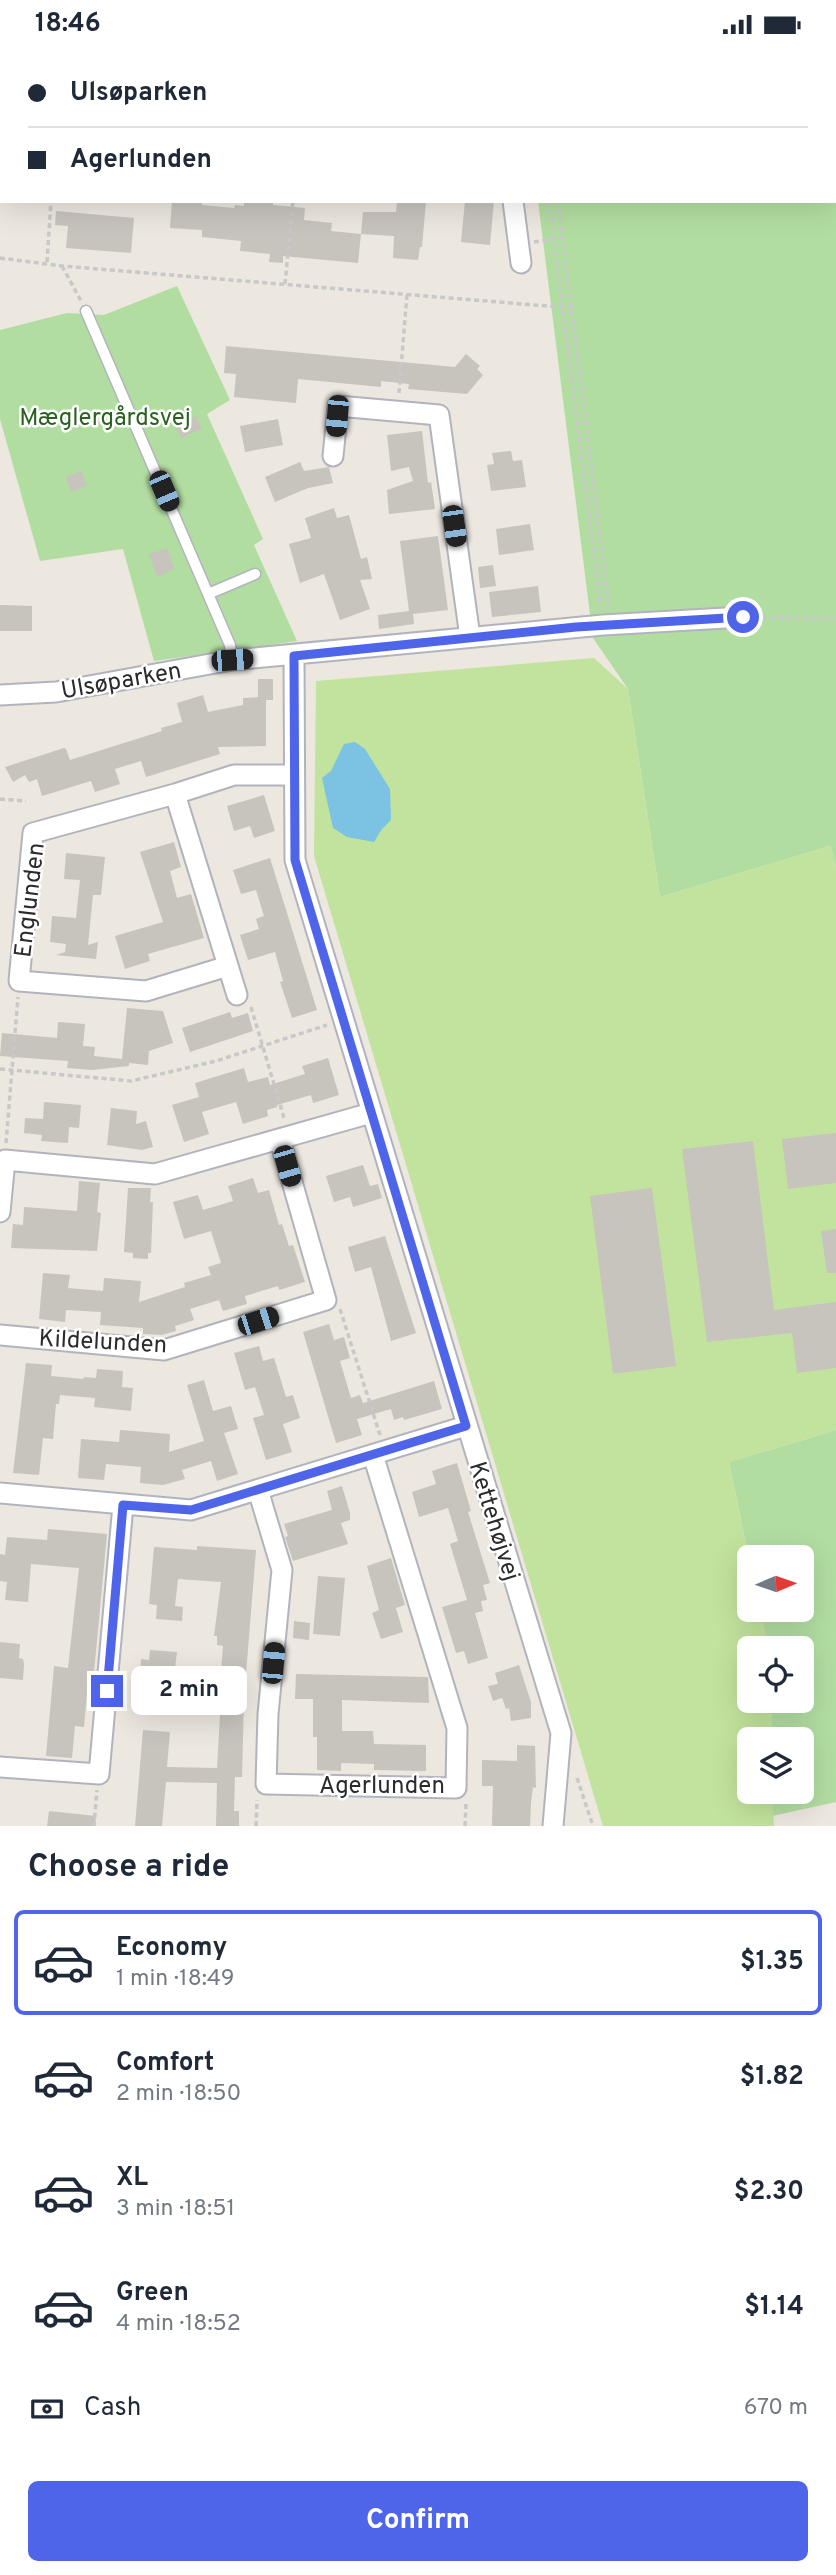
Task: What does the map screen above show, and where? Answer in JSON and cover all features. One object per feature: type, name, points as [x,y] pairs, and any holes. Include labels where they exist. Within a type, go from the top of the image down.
[{"type":"street","points":[[513,203],[520,253]]},
{"type":"street","points":[[333,456],[338,407],[439,415],[470,637]]},
{"type":"street","name":"Ulsøparken","points":[[0,695],[56,692],[232,660],[607,625],[743,617]]},
{"type":"street","name":"Kettehøjvej","points":[[294,656],[295,860],[561,1733],[553,1826]]},
{"type":"street","name":"Englunden","points":[[228,966],[146,991],[19,981],[33,833],[234,775],[295,775]]},
{"type":"street","points":[[175,794],[237,995]]},
{"type":"street","points":[[0,1212],[5,1160],[155,1174],[371,1113]]},
{"type":"street","points":[[285,1138],[326,1300]]},
{"type":"street","name":"Kildelunden","points":[[0,1335],[164,1350],[326,1300]]},
{"type":"street","points":[[0,1493],[191,1510],[466,1426]]},
{"type":"street","name":"Agerlunden","points":[[266,1784],[456,1788],[457,1728],[379,1453]]},
{"type":"street","points":[[258,1490],[282,1570],[268,1714],[266,1784]]},
{"type":"street","points":[[0,1767],[99,1774],[123,1505]]},
{"type":"lane","points":[[86,311],[230,645],[232,660]]},
{"type":"lane","points":[[208,594],[255,573]]},
{"type":"path","points":[[47,263],[51,203]]},
{"type":"path","points":[[285,284],[293,203]]},
{"type":"path","points":[[549,203],[607,625]]},
{"type":"path","points":[[558,203],[607,625]]},
{"type":"path","points":[[520,253],[562,238]]},
{"type":"path","points":[[0,258],[62,266],[571,308]]},
{"type":"path","points":[[62,266],[86,311]]},
{"type":"path","points":[[398,412],[407,294]]},
{"type":"path","points":[[743,617],[836,619]]},
{"type":"path","points":[[0,799],[26,801]]},
{"type":"path","points":[[5,1160],[19,981]]},
{"type":"path","points":[[237,995],[246,991],[263,1046],[285,1138]]},
{"type":"path","points":[[0,1069],[131,1081],[216,1061],[343,1020]]},
{"type":"path","points":[[326,1300],[338,1301],[379,1453]]},
{"type":"path","points":[[94,1826],[99,1774]]},
{"type":"path","points":[[257,1826],[257,1797],[266,1784]]},
{"type":"green space","points":[[538,203],[836,203],[836,867],[830,846],[660,897],[628,689],[593,638]]},
{"type":"green space","name":"Mæglergårdsvej","points":[[177,286],[230,400],[207,414],[263,539],[254,545],[297,641],[154,661],[123,549],[40,561],[0,419],[0,330],[67,313],[104,315]]},
{"type":"green space","points":[[594,658],[628,689],[660,897],[830,846],[836,867],[836,1430],[729,1462],[746,1545],[737,1545],[737,1622],[763,1622],[765,1636],[737,1636],[737,1713],[772,1713],[772,1727],[737,1727],[737,1804],[773,1804],[774,1826],[603,1826],[314,856],[316,681]]},
{"type":"green space","points":[[836,1430],[836,1802],[772,1816],[772,1804],[814,1804],[814,1727],[772,1727],[772,1713],[814,1713],[814,1636],[765,1636],[763,1622],[814,1622],[814,1545],[746,1545],[729,1462]]},
{"type":"water","points":[[355,742],[365,749],[390,789],[391,820],[374,842],[347,837],[333,828],[322,778],[331,771],[344,744]]},
{"type":"building","points":[[172,203],[202,203],[234,208],[235,205],[244,206],[244,203],[273,203],[305,208],[304,220],[332,223],[331,231],[361,234],[358,263],[283,256],[283,263],[269,262],[270,254],[240,251],[241,241],[202,237],[202,230],[170,228]]},
{"type":"building","points":[[397,203],[426,203],[422,247],[418,260],[393,258],[394,236],[361,234],[363,212],[396,212]]},
{"type":"building","points":[[465,203],[494,203],[490,245],[461,242]]},
{"type":"building","points":[[56,211],[134,218],[131,253],[66,248],[68,226],[55,225]]},
{"type":"building","points":[[226,346],[455,367],[466,354],[480,366],[477,369],[483,375],[467,394],[408,389],[409,384],[381,381],[381,387],[298,379],[296,403],[234,397],[236,374],[224,373]]},
{"type":"building","points":[[196,416],[202,429],[181,438],[175,426]]},
{"type":"building","points":[[278,419],[283,445],[245,452],[240,426]]},
{"type":"building","points":[[422,431],[428,483],[431,482],[435,509],[389,514],[387,490],[413,481],[409,467],[391,471],[387,435]]},
{"type":"building","points":[[511,451],[513,461],[522,460],[526,487],[491,491],[487,465],[494,464],[492,453]]},
{"type":"building","points":[[300,462],[304,471],[329,467],[333,483],[308,488],[275,502],[265,477]]},
{"type":"building","points":[[81,471],[87,486],[71,492],[66,477]]},
{"type":"building","points":[[334,508],[337,518],[349,515],[361,559],[367,557],[372,579],[360,580],[370,609],[340,620],[324,574],[300,583],[289,544],[311,538],[305,518]]},
{"type":"building","points":[[530,524],[534,550],[499,555],[496,529]]},
{"type":"building","points":[[438,536],[448,610],[413,614],[414,624],[379,629],[378,615],[409,611],[400,541]]},
{"type":"building","points":[[168,548],[174,569],[157,577],[149,554]]},
{"type":"building","points":[[493,565],[496,586],[480,588],[478,567]]},
{"type":"building","points":[[538,586],[541,612],[492,617],[489,592]]},
{"type":"building","points":[[0,605],[32,606],[32,631],[0,631]]},
{"type":"building","points":[[258,679],[273,679],[273,700],[266,700],[266,746],[218,747],[220,754],[146,777],[141,761],[115,769],[120,784],[95,792],[91,781],[42,796],[37,779],[29,782],[25,775],[13,782],[5,767],[64,748],[70,760],[162,731],[161,728],[182,722],[177,703],[203,695],[208,712],[243,705],[243,698],[258,697]]},
{"type":"building","points":[[264,795],[275,831],[254,838],[250,826],[234,831],[227,806]]},
{"type":"building","points":[[174,842],[181,867],[170,871],[177,898],[191,894],[204,938],[148,954],[150,961],[125,969],[115,936],[163,922],[140,852]]},
{"type":"building","points":[[66,853],[105,857],[101,895],[93,895],[88,945],[98,942],[96,959],[56,955],[65,952],[66,944],[50,942],[52,916],[76,918],[80,880],[64,879]]},
{"type":"building","points":[[270,858],[317,1010],[292,1018],[280,982],[283,981],[275,952],[248,960],[240,935],[259,929],[256,919],[264,916],[256,890],[241,894],[233,870]]},
{"type":"building","points":[[127,1008],[163,1011],[173,1043],[149,1051],[148,1065],[129,1063],[129,1066],[92,1070],[67,1068],[68,1061],[0,1056],[2,1033],[57,1038],[58,1022],[85,1024],[83,1046],[95,1047],[94,1056],[122,1059]]},
{"type":"building","points":[[230,1012],[232,1018],[248,1013],[253,1031],[190,1052],[182,1028]]},
{"type":"building","points":[[328,1058],[339,1095],[313,1103],[311,1095],[277,1105],[267,1110],[268,1116],[243,1124],[236,1102],[202,1112],[209,1134],[184,1142],[172,1105],[199,1097],[195,1083],[244,1068],[248,1082],[268,1077],[270,1085],[305,1074],[302,1066]]},
{"type":"building","points":[[44,1102],[81,1105],[79,1128],[69,1127],[68,1143],[41,1141],[42,1135],[24,1133],[25,1118],[43,1119]]},
{"type":"building","points":[[111,1108],[137,1111],[136,1124],[146,1121],[153,1147],[142,1150],[107,1145]]},
{"type":"building","points":[[836,1133],[836,1183],[788,1189],[782,1139]]},
{"type":"building","points":[[753,1141],[774,1310],[836,1302],[836,1368],[797,1373],[792,1333],[707,1342],[682,1149]]},
{"type":"building","points":[[363,1165],[370,1186],[378,1184],[382,1198],[353,1207],[350,1197],[334,1202],[326,1176]]},
{"type":"building","points":[[253,1178],[258,1193],[269,1190],[279,1225],[282,1224],[289,1246],[293,1245],[305,1282],[279,1290],[278,1286],[245,1296],[247,1304],[223,1311],[219,1300],[190,1309],[194,1320],[175,1326],[176,1331],[162,1335],[143,1334],[143,1328],[100,1325],[101,1312],[66,1310],[65,1322],[39,1319],[43,1273],[70,1275],[68,1288],[103,1291],[104,1278],[141,1281],[139,1302],[185,1287],[184,1283],[211,1275],[208,1267],[221,1263],[211,1231],[184,1239],[173,1202],[198,1195],[203,1210],[233,1201],[228,1186]]},
{"type":"building","points":[[79,1181],[100,1183],[97,1212],[101,1213],[97,1251],[11,1248],[13,1224],[23,1225],[24,1207],[77,1211]]},
{"type":"building","points":[[128,1188],[151,1188],[151,1253],[148,1253],[148,1259],[133,1258],[133,1253],[124,1252]]},
{"type":"building","points":[[652,1188],[676,1366],[613,1374],[590,1196]]},
{"type":"building","points":[[836,1229],[836,1273],[827,1273],[821,1231]]},
{"type":"building","points":[[385,1236],[416,1333],[391,1341],[371,1267],[355,1272],[348,1247]]},
{"type":"building","points":[[329,1324],[334,1340],[344,1337],[350,1358],[340,1361],[351,1398],[360,1395],[363,1403],[434,1381],[442,1409],[404,1420],[403,1417],[394,1420],[391,1409],[357,1419],[362,1435],[336,1443],[303,1332]]},
{"type":"building","points":[[259,1346],[263,1361],[274,1358],[286,1397],[293,1395],[300,1418],[283,1424],[292,1452],[266,1460],[253,1418],[264,1415],[255,1387],[245,1390],[234,1353]]},
{"type":"building","points":[[26,1363],[52,1365],[51,1376],[83,1379],[96,1378],[97,1369],[123,1371],[122,1387],[133,1388],[131,1411],[94,1407],[95,1398],[60,1395],[59,1404],[56,1404],[53,1439],[43,1438],[39,1475],[13,1473]]},
{"type":"building","points":[[204,1380],[213,1411],[231,1406],[238,1429],[224,1433],[238,1474],[217,1481],[211,1461],[182,1470],[185,1479],[163,1485],[140,1483],[141,1467],[106,1464],[104,1480],[78,1478],[81,1439],[119,1442],[120,1430],[170,1434],[169,1452],[204,1441],[187,1385]]},
{"type":"building","points":[[457,1463],[471,1511],[468,1512],[490,1583],[483,1585],[487,1600],[481,1601],[483,1611],[475,1613],[488,1658],[468,1664],[464,1651],[456,1653],[442,1607],[467,1600],[450,1544],[458,1541],[448,1508],[419,1517],[412,1492],[436,1484],[432,1471]]},
{"type":"building","points":[[342,1486],[350,1513],[350,1520],[341,1523],[348,1544],[293,1561],[285,1537],[288,1536],[284,1524],[332,1510],[327,1491]]},
{"type":"building","points":[[48,1529],[107,1534],[93,1683],[88,1683],[84,1727],[75,1726],[72,1758],[46,1756],[54,1666],[68,1668],[79,1568],[31,1564],[28,1602],[5,1600],[7,1582],[0,1581],[0,1554],[5,1555],[7,1537],[47,1540]]},
{"type":"building","points":[[197,1546],[256,1550],[244,1699],[242,1777],[235,1777],[234,1811],[239,1811],[239,1826],[216,1826],[217,1783],[166,1782],[162,1826],[135,1826],[143,1730],[170,1732],[167,1767],[217,1768],[223,1646],[217,1645],[217,1636],[214,1636],[221,1582],[178,1579],[175,1606],[183,1607],[182,1621],[156,1619],[157,1605],[149,1604],[154,1547],[197,1550]]},
{"type":"building","points":[[391,1558],[405,1605],[396,1608],[403,1632],[381,1639],[372,1613],[379,1610],[367,1566]]},
{"type":"building","points":[[318,1576],[345,1578],[340,1636],[313,1634]]},
{"type":"building","points":[[294,1621],[310,1623],[309,1640],[293,1638]]},
{"type":"building","points":[[0,1642],[20,1644],[19,1658],[23,1659],[24,1664],[23,1680],[0,1678]]},
{"type":"building","points":[[150,1650],[177,1652],[171,1702],[144,1700],[145,1679],[140,1678],[141,1659],[149,1660]]},
{"type":"building","points":[[519,1665],[531,1702],[531,1718],[511,1721],[509,1708],[506,1709],[502,1698],[493,1701],[488,1686],[498,1684],[495,1673]]},
{"type":"building","points":[[296,1674],[428,1677],[429,1703],[342,1700],[342,1731],[373,1731],[374,1744],[426,1745],[426,1771],[374,1770],[374,1764],[341,1763],[341,1771],[317,1770],[317,1737],[313,1737],[313,1699],[295,1699]]},
{"type":"building","points":[[517,1745],[535,1746],[536,1788],[533,1787],[530,1826],[492,1826],[493,1786],[482,1786],[482,1760],[517,1761]]},
{"type":"building","points":[[49,1811],[96,1816],[95,1826],[47,1826]]},
{"type":"route","points":[[107,1691],[123,1505],[191,1510],[466,1426],[295,860],[294,656],[576,627],[743,617]]}]
